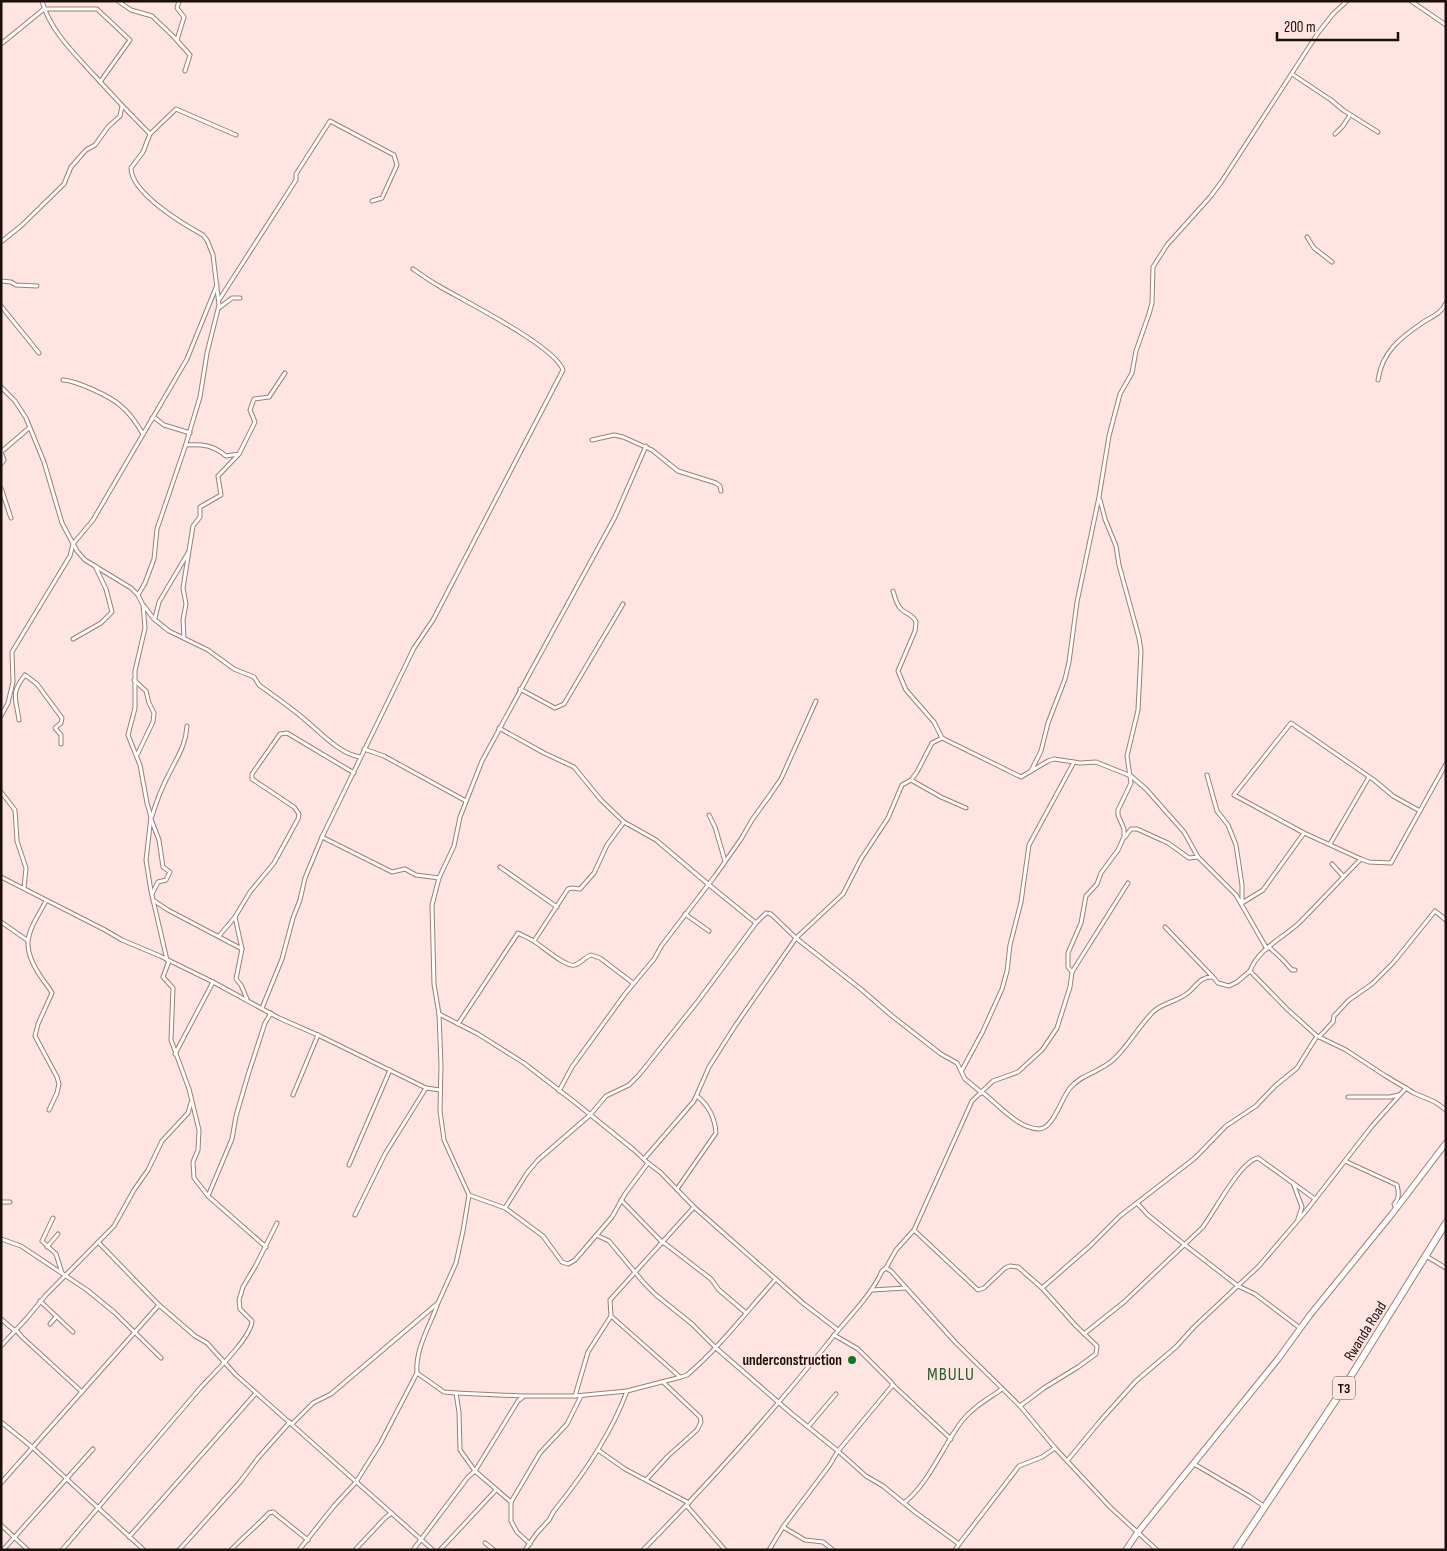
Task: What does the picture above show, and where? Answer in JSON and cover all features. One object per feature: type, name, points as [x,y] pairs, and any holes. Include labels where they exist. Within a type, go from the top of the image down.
[{"type":"highway","name":"Rwanda Road","points":[[1236,1550],[1342,1392],[1446,1223]]},
{"type":"street","points":[[42,1],[44,9],[61,39],[150,134]]},
{"type":"street","points":[[118,1],[131,10],[152,16],[177,40],[190,55],[185,71]]},
{"type":"street","points":[[177,40],[184,17],[178,8],[179,1]]},
{"type":"street","points":[[1030,772],[1041,751],[1055,702],[1065,679],[1071,652],[1077,602],[1099,497],[1107,445],[1120,394],[1132,373],[1136,351],[1149,314],[1152,302],[1152,270],[1167,246],[1222,181],[1318,33],[1333,14],[1347,1]]},
{"type":"street","points":[[1411,1],[1446,25]]},
{"type":"street","points":[[1417,1],[1420,6]]},
{"type":"street","points":[[1,44],[44,9],[97,8],[130,40],[100,82]]},
{"type":"street","points":[[1292,74],[1350,115],[1378,132]]},
{"type":"street","points":[[1,242],[64,184],[70,167],[86,150],[95,145],[108,127],[120,116],[122,106]]},
{"type":"street","points":[[138,595],[152,565],[157,529],[190,433],[200,396],[219,300],[213,255],[207,240],[165,211],[143,191],[135,181],[131,168],[142,152],[150,134],[176,109],[236,135]]},
{"type":"street","points":[[1335,134],[1350,115]]},
{"type":"street","points":[[219,300],[296,180],[296,174],[330,121],[394,155],[397,165],[382,198],[372,201]]},
{"type":"street","points":[[1306,237],[1314,248],[1332,262]]},
{"type":"street","points":[[262,1008],[282,959],[305,878],[322,837],[414,648],[433,620],[563,370],[556,358],[527,337],[438,286],[413,269]]},
{"type":"street","points":[[1,281],[11,282],[16,285],[37,286]]},
{"type":"street","points":[[1,716],[8,703],[13,682],[12,652],[70,556],[73,544],[93,520],[187,359],[217,285]]},
{"type":"street","points":[[218,308],[232,298],[240,298]]},
{"type":"street","points":[[1378,380],[1380,368],[1396,342],[1439,313],[1446,304]]},
{"type":"street","points":[[1,306],[39,353]]},
{"type":"street","points":[[184,638],[183,620],[186,604],[182,588],[193,526],[200,517],[200,507],[221,495],[218,476],[239,454],[255,422],[250,410],[254,399],[268,397],[285,373]]},
{"type":"street","points":[[63,380],[74,381],[120,405],[135,421],[143,434]]},
{"type":"street","points":[[1,387],[20,409],[44,462],[62,523],[73,544],[85,560],[126,584],[138,595],[143,605],[154,618],[169,631],[208,650],[234,669],[254,677],[259,685],[303,718],[327,739],[354,756],[360,757]]},
{"type":"street","points":[[152,418],[155,418],[164,425],[190,433]]},
{"type":"street","points":[[1,464],[4,460],[1,452],[29,428]]},
{"type":"street","points":[[592,440],[618,435],[646,446],[675,470],[716,483],[720,486],[721,491]]},
{"type":"street","points":[[186,445],[201,444],[217,448],[226,456],[239,454]]},
{"type":"street","points":[[299,1550],[356,1482],[380,1444],[417,1373],[416,1367],[421,1345],[456,1263],[464,1231],[468,1195],[444,1140],[440,1112],[439,1014],[434,984],[432,905],[439,878],[454,846],[466,801],[482,761],[615,517],[646,446]]},
{"type":"street","points":[[1,488],[11,518]]},
{"type":"street","points":[[1099,497],[1105,519],[1116,546],[1119,565],[1134,615],[1141,651],[1138,710],[1127,756],[1131,783],[1118,810],[1124,829],[1124,837]]},
{"type":"street","points":[[154,618],[159,602],[189,551]]},
{"type":"street","points":[[73,638],[101,623],[112,612],[106,589],[95,566]]},
{"type":"street","points":[[893,591],[895,600],[901,610],[913,616],[916,622],[915,631],[899,667],[898,674],[906,690],[934,722],[942,738],[1018,776],[1025,776],[1054,759],[1074,762],[1096,762],[1131,776],[1146,789],[1184,832],[1198,857],[1242,903],[1268,948],[1292,970],[1295,970]]},
{"type":"street","points":[[520,689],[555,708],[564,704],[622,604]]},
{"type":"street","points":[[143,605],[145,628],[135,670],[135,708],[128,735],[136,756],[151,818],[159,840],[163,867],[170,872],[166,880],[158,882],[152,895]]},
{"type":"street","points":[[19,720],[15,693],[16,687],[25,675],[37,684],[62,718],[61,723],[55,728],[61,735],[61,744]]},
{"type":"street","points":[[134,680],[146,691],[154,717],[136,756]]},
{"type":"street","points":[[559,1091],[572,1067],[633,983],[726,862],[781,778],[816,701]]},
{"type":"street","points":[[1420,812],[1393,796],[1291,723],[1234,795],[1304,833],[1362,859],[1369,862],[1391,863],[1420,812],[1446,764]]},
{"type":"street","points":[[187,726],[186,738],[182,749],[165,782],[151,818],[146,860],[153,900],[168,961],[164,977],[173,988],[171,1040],[189,1089],[198,1130],[198,1150],[193,1162],[194,1178],[208,1196],[266,1246]]},
{"type":"street","points":[[499,728],[574,767],[601,800],[624,822],[656,840],[756,922]]},
{"type":"street","points":[[219,936],[235,916],[250,892],[274,863],[298,819],[299,814],[294,807],[252,779],[252,774],[280,734],[287,733],[354,773]]},
{"type":"street","points":[[644,1159],[697,1096],[709,1067],[796,938],[843,894],[888,818],[902,785],[911,780],[917,772],[932,743],[942,738]]},
{"type":"street","points":[[364,749],[384,756],[466,801]]},
{"type":"street","points":[[961,1071],[983,1031],[1002,989],[1007,971],[1010,945],[1021,902],[1029,845],[1074,762]]},
{"type":"street","points":[[1207,775],[1218,811],[1228,825],[1236,845],[1242,885],[1242,903]]},
{"type":"street","points":[[1330,844],[1369,777]]},
{"type":"street","points":[[911,780],[941,797],[966,808]]},
{"type":"street","points":[[1,792],[15,810],[17,841],[26,868],[24,888]]},
{"type":"street","points":[[709,815],[715,826],[726,862]]},
{"type":"street","points":[[534,941],[568,889],[580,889],[594,873],[607,845],[624,822]]},
{"type":"street","points":[[1072,972],[1068,967],[1068,953],[1081,923],[1086,896],[1097,884],[1101,872],[1131,829],[1137,829],[1168,843],[1189,858],[1198,857]]},
{"type":"street","points":[[1242,903],[1263,890],[1304,833]]},
{"type":"street","points":[[322,837],[392,872],[405,869],[416,875],[439,878]]},
{"type":"street","points":[[1164,927],[1218,982],[1229,986],[1238,982],[1250,971],[1254,961],[1298,923],[1362,859]]},
{"type":"street","points":[[1332,864],[1343,876]]},
{"type":"street","points":[[500,867],[557,907]]},
{"type":"street","points":[[1,877],[122,940],[213,982],[271,1013],[426,1088],[440,1090]]},
{"type":"street","points":[[644,1550],[688,1505],[779,1403],[872,1290],[896,1250],[914,1230],[972,1101],[993,1081],[1018,1072],[1042,1050],[1056,1028],[1070,987],[1072,972],[1128,883]]},
{"type":"street","points":[[153,900],[166,909],[242,949]]},
{"type":"street","points":[[46,901],[32,926],[27,940],[27,947],[35,967],[52,993],[38,1024],[35,1036],[59,1084],[58,1093],[50,1110]]},
{"type":"street","points":[[1042,1288],[1090,1246],[1120,1216],[1195,1158],[1226,1126],[1256,1106],[1275,1086],[1297,1068],[1318,1036],[1330,1026],[1334,1016],[1349,1000],[1372,984],[1393,963],[1436,911],[1446,920]]},
{"type":"street","points":[[685,914],[709,932]]},
{"type":"street","points":[[505,1208],[527,1173],[538,1160],[590,1115],[606,1096],[629,1085],[639,1075],[763,914],[771,914],[796,938],[940,1054],[958,1063],[965,1079],[1024,1125],[1039,1129],[1046,1127],[1051,1122],[1071,1086],[1080,1079],[1101,1070],[1108,1064],[1132,1039],[1152,1013],[1164,1004],[1178,1000],[1204,978],[1213,977]]},
{"type":"street","points":[[235,916],[242,949],[236,979],[242,985],[248,1000]]},
{"type":"street","points":[[1,922],[27,940]]},
{"type":"street","points":[[458,1024],[518,933],[534,941],[549,953],[572,966],[577,965],[584,957],[592,954],[633,983]]},
{"type":"street","points":[[1250,971],[1293,1015],[1318,1036],[1352,1053],[1406,1088],[1435,1102],[1446,1110]]},
{"type":"street","points":[[175,1054],[213,982]]},
{"type":"street","points":[[208,1196],[232,1139],[236,1116],[248,1075],[265,1023],[271,1013]]},
{"type":"street","points":[[439,1014],[524,1064],[590,1115],[660,1172],[694,1207],[804,1304],[838,1330]]},
{"type":"street","points":[[292,1095],[318,1035]]},
{"type":"street","points":[[349,1165],[390,1070]]},
{"type":"street","points":[[354,1215],[385,1154],[426,1088]]},
{"type":"street","points":[[1067,1461],[1136,1381],[1176,1347],[1194,1327],[1259,1266],[1297,1222],[1372,1126],[1406,1088]]},
{"type":"street","points":[[1348,1097],[1390,1097],[1400,1095]]},
{"type":"street","points":[[677,1189],[716,1133],[716,1126],[708,1107],[697,1096]]},
{"type":"street","points":[[1,1346],[64,1274],[114,1226],[148,1170],[162,1141],[188,1113],[192,1102]]},
{"type":"street","points":[[1126,1550],[1138,1532],[1278,1359],[1446,1143]]},
{"type":"street","points":[[1084,1334],[1124,1302],[1185,1245],[1209,1220],[1234,1179],[1255,1158],[1260,1159],[1315,1199]]},
{"type":"street","points":[[1345,1161],[1397,1185],[1399,1192],[1398,1200],[1394,1204],[1396,1209]]},
{"type":"street","points":[[468,1195],[505,1208],[543,1236],[564,1263],[572,1263],[616,1210],[648,1163]]},
{"type":"street","points":[[1293,1183],[1302,1207],[1297,1222]]},
{"type":"street","points":[[621,1200],[663,1242],[711,1279],[719,1290],[746,1312]]},
{"type":"street","points":[[1,1202],[10,1202]]},
{"type":"street","points":[[1137,1203],[1148,1215],[1238,1286],[1261,1298],[1300,1329]]},
{"type":"street","points":[[575,1396],[588,1352],[611,1316],[610,1300],[694,1207]]},
{"type":"street","points":[[53,1218],[42,1243],[56,1254],[64,1274]]},
{"type":"street","points":[[62,1550],[202,1386],[224,1363],[251,1326],[252,1320],[240,1309],[239,1300],[243,1287],[277,1224]]},
{"type":"street","points":[[914,1230],[978,1290],[984,1288],[1003,1270],[1013,1266],[1025,1272],[1097,1346],[1096,1354],[1020,1406]]},
{"type":"street","points":[[47,1246],[58,1234]]},
{"type":"street","points":[[596,1235],[609,1241],[656,1295],[692,1324],[716,1348],[779,1403],[866,1476],[883,1486],[959,1544]]},
{"type":"street","points":[[1,1239],[21,1246],[64,1274],[114,1312],[161,1358]]},
{"type":"street","points":[[98,1242],[159,1305],[207,1344],[256,1393],[432,1550]]},
{"type":"street","points":[[1426,1256],[1446,1268]]},
{"type":"street","points":[[886,1268],[907,1288],[956,1343],[1020,1406],[1055,1448],[1111,1508],[1158,1550]]},
{"type":"street","points":[[417,1373],[444,1392],[524,1396],[575,1396],[628,1390],[663,1382],[687,1375],[716,1348],[776,1278]]},
{"type":"street","points":[[872,1290],[907,1288]]},
{"type":"street","points":[[40,1301],[73,1332]]},
{"type":"street","points":[[179,1550],[291,1423],[313,1403],[331,1394],[438,1303]]},
{"type":"street","points":[[1,1483],[159,1305]]},
{"type":"street","points":[[611,1316],[681,1377]]},
{"type":"street","points":[[50,1324],[56,1317]]},
{"type":"street","points":[[1,1319],[16,1330],[82,1392]]},
{"type":"street","points":[[834,1335],[858,1349],[892,1385],[951,1439]]},
{"type":"street","points":[[646,1480],[668,1456],[697,1430],[701,1422],[700,1417],[663,1382]]},
{"type":"street","points":[[769,1550],[782,1528],[829,1466],[838,1451],[889,1392],[892,1385]]},
{"type":"street","points":[[904,1503],[913,1496],[962,1421],[970,1412],[1002,1389]]},
{"type":"street","points":[[525,1550],[598,1450],[619,1412],[628,1390]]},
{"type":"street","points":[[129,1537],[256,1393]]},
{"type":"street","points":[[456,1393],[459,1412],[460,1450],[475,1471],[511,1502]]},
{"type":"street","points":[[808,1427],[836,1394]]},
{"type":"street","points":[[530,1544],[517,1532],[511,1520],[511,1502],[540,1453],[567,1424],[581,1395]]},
{"type":"street","points":[[413,1550],[468,1477],[475,1471],[518,1401],[524,1396]]},
{"type":"street","points":[[1,1422],[32,1447],[144,1550]]},
{"type":"street","points":[[955,1550],[1019,1466],[1042,1457],[1055,1448]]},
{"type":"street","points":[[3,1550],[93,1449]]},
{"type":"street","points":[[598,1450],[625,1469],[688,1505],[725,1550]]},
{"type":"street","points":[[1194,1464],[1249,1496],[1265,1508]]},
{"type":"street","points":[[440,1550],[496,1490]]},
{"type":"street","points":[[231,1550],[269,1513],[273,1512],[308,1540]]},
{"type":"street","points":[[355,1550],[392,1513]]},
{"type":"street","points":[[1,1525],[28,1550]]},
{"type":"street","points":[[782,1528],[804,1540],[823,1542],[833,1550]]},
{"type":"street","points":[[485,1543],[494,1550]]},
{"type":"place","name":"underconstruction","points":[[852,1360]]},
{"type":"district","name":"MBULU","points":[[951,1374]]}]
